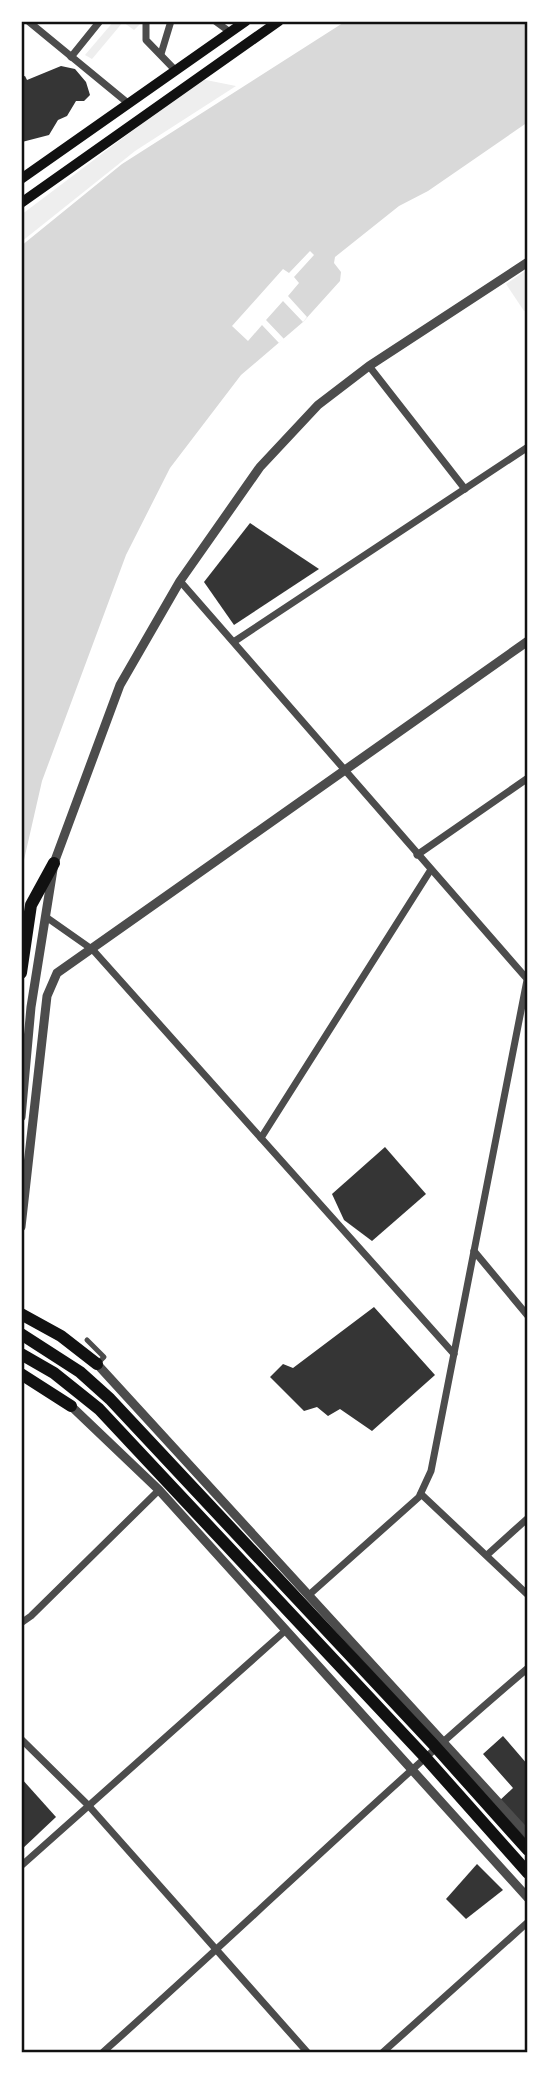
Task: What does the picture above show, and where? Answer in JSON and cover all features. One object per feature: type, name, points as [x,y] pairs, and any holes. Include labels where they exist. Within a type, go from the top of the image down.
[{"type":"highway","points":[[21,973],[31,905],[54,863]]},
{"type":"highway","points":[[21,1314],[61,1336],[97,1364]]},
{"type":"highway","points":[[21,1334],[80,1372],[110,1399],[433,1744],[528,1850]]},
{"type":"highway","points":[[21,1354],[54,1373],[99,1409],[405,1735],[528,1874]]},
{"type":"highway","points":[[21,1374],[71,1406]]},
{"type":"main road","points":[[21,203],[167,97],[279,21]]},
{"type":"main road","points":[[21,178],[238,25]]},
{"type":"street","points":[[28,21],[128,104]]},
{"type":"street","points":[[71,57],[100,21]]},
{"type":"street","points":[[146,21],[146,40],[176,71]]},
{"type":"street","points":[[160,54],[171,21]]},
{"type":"street","points":[[215,21],[238,25]]},
{"type":"street","points":[[21,1117],[30,1007],[54,863],[120,685],[180,581],[260,467],[318,405],[369,366],[528,262]]},
{"type":"street","points":[[369,366],[465,489]]},
{"type":"street","points":[[235,641],[528,447]]},
{"type":"street","points":[[180,581],[235,641],[430,871],[528,978],[431,1471],[421,1494],[310,1594]]},
{"type":"street","points":[[22,1222],[47,996],[57,973],[528,640]]},
{"type":"street","points":[[417,855],[528,778]]},
{"type":"street","points":[[261,1138],[430,871]]},
{"type":"street","points":[[46,917],[93,950],[454,1354]]},
{"type":"street","points":[[474,1251],[528,1317]]},
{"type":"street","points":[[87,1340],[104,1357],[97,1364],[528,1835]]},
{"type":"street","points":[[71,1406],[159,1490],[528,1898]]},
{"type":"street","points":[[21,1623],[159,1490]]},
{"type":"street","points":[[421,1494],[528,1595]]},
{"type":"street","points":[[487,1555],[528,1518]]},
{"type":"street","points":[[21,1866],[286,1630]]},
{"type":"street","points":[[102,2053],[217,1951],[442,1741],[528,1668]]},
{"type":"street","points":[[21,1739],[88,1805],[308,2053]]},
{"type":"street","points":[[382,2053],[528,1922]]},
{"type":"shaded area","points":[[114,21],[143,21],[134,30],[123,22],[92,59],[85,55]]},
{"type":"shaded area","points":[[346,21],[528,21],[528,122],[428,191],[399,206],[335,257],[334,263],[341,272],[340,281],[303,322],[241,375],[170,468],[126,555],[42,781],[21,873],[21,246],[122,164]]},
{"type":"shaded area","points":[[201,79],[236,86],[135,151],[21,242],[21,215]]},
{"type":"shaded area","points":[[528,269],[528,308],[524,311],[506,284]]},
{"type":"pier","points":[[310,251],[314,255],[294,277],[299,283],[288,296],[307,317],[303,322],[283,301],[266,320],[284,339],[279,343],[262,325],[248,341],[232,326],[283,269],[289,273]]},
{"type":"building","points":[[61,66],[75,69],[86,82],[90,95],[84,101],[76,101],[67,116],[58,120],[49,135],[22,142],[21,77],[25,76],[27,80]]},
{"type":"building","points":[[250,523],[319,569],[234,625],[204,582]]},
{"type":"building","points":[[385,1147],[426,1194],[372,1241],[344,1220],[332,1194]]},
{"type":"building","points":[[374,1307],[435,1375],[372,1431],[340,1409],[328,1416],[317,1407],[304,1411],[270,1377],[283,1364],[293,1368]]},
{"type":"building","points":[[503,1736],[528,1765],[528,1835],[498,1802],[513,1788],[483,1754]]},
{"type":"building","points":[[21,1778],[56,1817],[21,1850]]},
{"type":"building","points":[[477,1864],[503,1890],[466,1919],[446,1899]]}]
